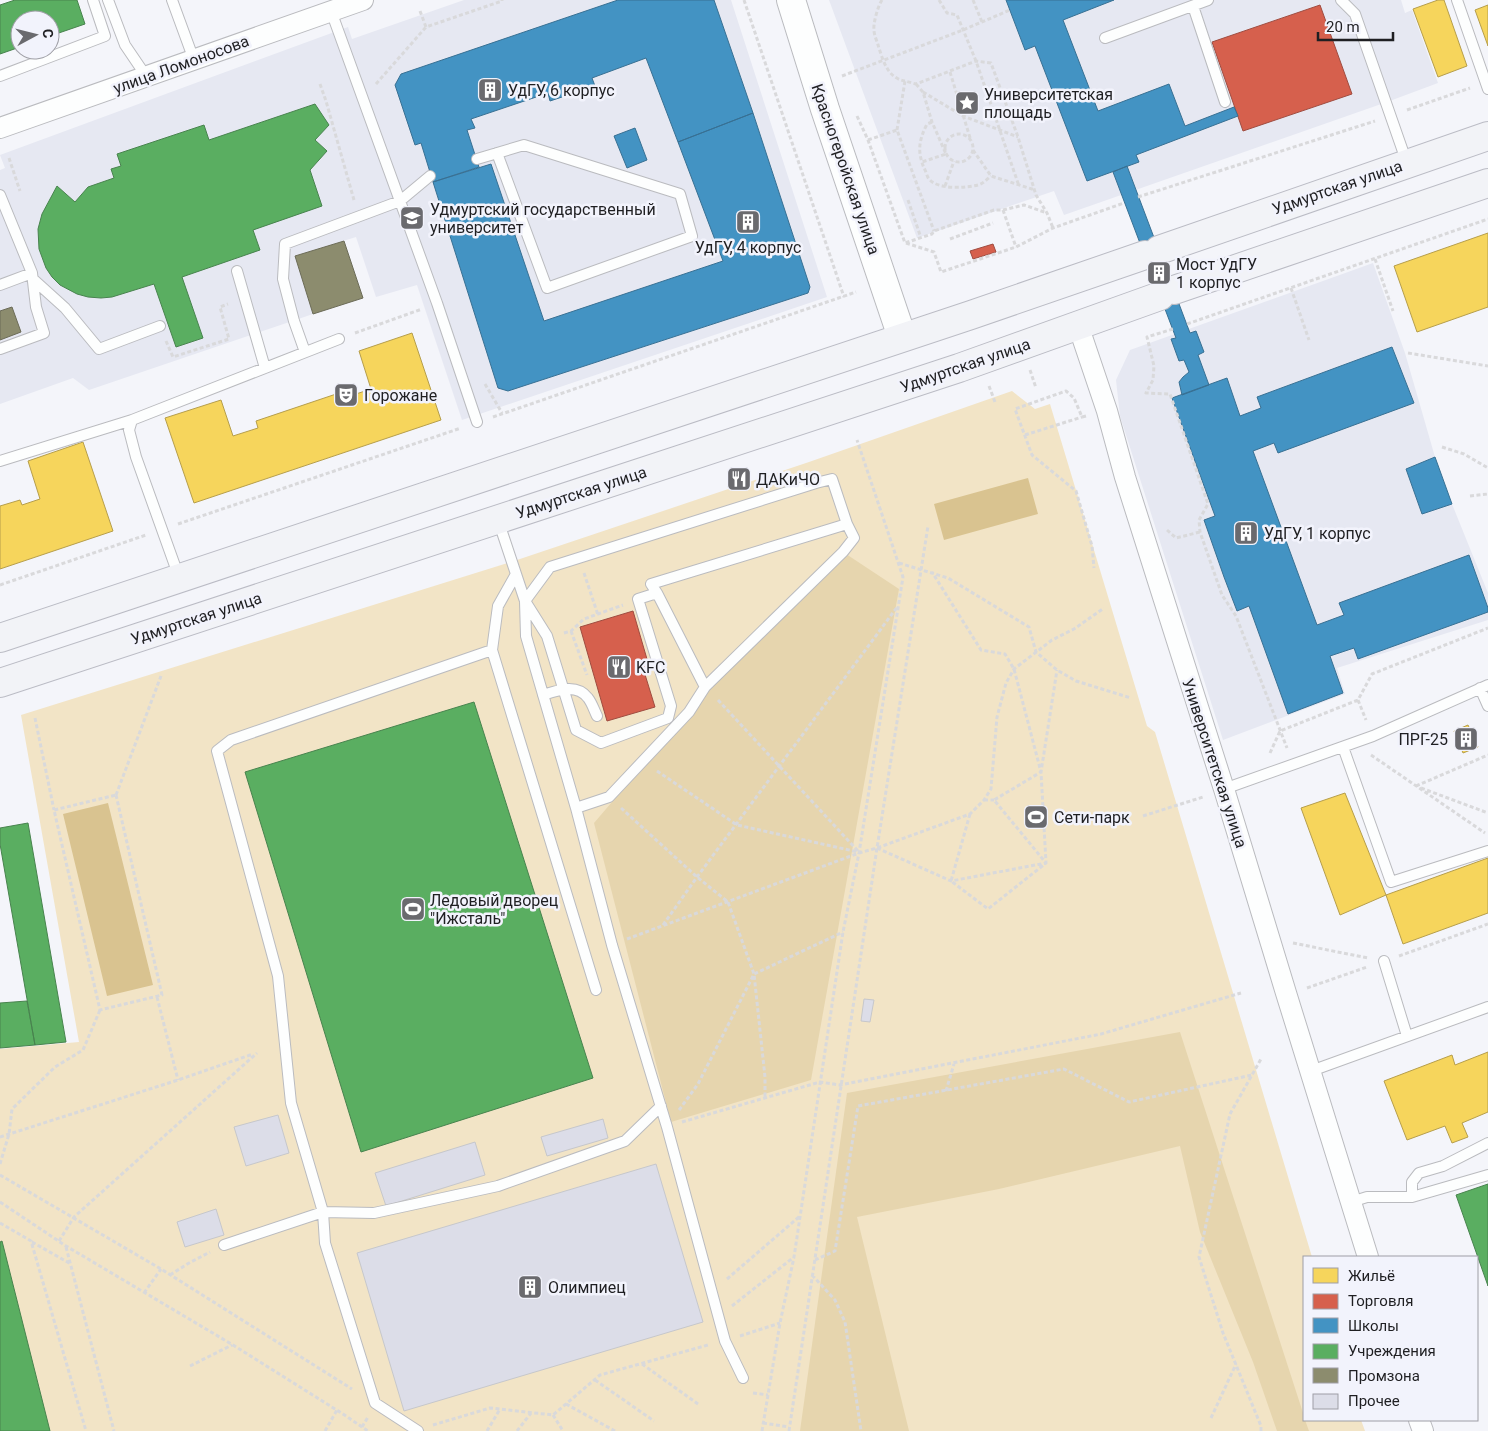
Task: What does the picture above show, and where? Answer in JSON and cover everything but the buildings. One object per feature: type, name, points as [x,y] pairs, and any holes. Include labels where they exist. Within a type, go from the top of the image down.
[{"type":"main road","name":"Удмуртская улица","points":[[0,638],[1152,253],[1488,136]]},
{"type":"main road","name":"Удмуртская улица","points":[[0,683],[959,368],[1167,293],[1488,184]]},
{"type":"main road","points":[[222,564],[236,605]]},
{"type":"street","name":"улица Ломоносова","points":[[0,128],[363,0]]},
{"type":"street","name":"Красногеройская улица","points":[[791,0],[822,100],[902,337]]},
{"type":"street","name":"Университетская улица","points":[[1078,324],[1107,411],[1125,477],[1224,789],[1351,1202]]},
{"type":"street","points":[[1351,1202],[1368,1256]]},
{"type":"lane","points":[[0,76],[105,36],[93,0]]},
{"type":"lane","points":[[108,0],[125,45],[146,76]]},
{"type":"lane","points":[[172,0],[194,60]]},
{"type":"lane","points":[[1105,38],[1208,0]]},
{"type":"lane","points":[[1340,0],[1355,14],[1407,163]]},
{"type":"lane","points":[[1457,0],[1487,86]]},
{"type":"lane","points":[[1192,6],[1225,102]]},
{"type":"lane","points":[[331,11],[437,303],[477,422]]},
{"type":"lane","points":[[477,159],[524,144],[680,194],[692,236],[547,288],[497,153]]},
{"type":"lane","points":[[305,352],[294,321],[283,279],[285,244],[400,201],[430,176]]},
{"type":"lane","points":[[0,194],[33,277],[36,307],[44,333],[0,349]]},
{"type":"lane","points":[[237,271],[265,368]]},
{"type":"lane","points":[[0,284],[33,277]]},
{"type":"lane","points":[[33,277],[65,308],[99,349],[160,326]]},
{"type":"lane","points":[[0,461],[132,420],[339,339]]},
{"type":"lane","points":[[132,420],[129,430],[136,456],[179,579]]},
{"type":"lane","points":[[576,808],[609,797],[689,712],[705,687],[843,552],[854,538],[832,479],[550,567],[525,601],[526,636],[576,808],[612,945],[667,1126],[725,1341],[743,1378]]},
{"type":"lane","points":[[498,520],[525,601],[547,636],[576,730],[601,743],[668,718],[671,706],[638,599],[657,593]]},
{"type":"lane","points":[[705,687],[651,584],[848,524]]},
{"type":"lane","points":[[516,574],[498,606],[492,650],[596,990]]},
{"type":"lane","points":[[417,1430],[375,1403],[325,1243],[323,1212],[290,1103],[278,976],[217,751],[231,740],[492,650]]},
{"type":"lane","points":[[1224,789],[1372,736],[1484,686],[1488,706]]},
{"type":"lane","points":[[543,694],[563,688],[575,689],[588,696],[597,716]]},
{"type":"lane","points":[[1343,747],[1391,882],[1488,851]]},
{"type":"lane","points":[[1384,961],[1407,1036]]},
{"type":"lane","points":[[1311,1071],[1488,1007]]},
{"type":"lane","points":[[224,1245],[323,1212],[374,1213],[498,1186],[625,1141],[661,1106]]},
{"type":"lane","points":[[1412,1197],[1412,1182],[1420,1173],[1443,1166],[1488,1143]]},
{"type":"lane","points":[[1351,1202],[1367,1197],[1412,1197],[1488,1175]]},
{"type":"path","points":[[363,100],[426,28],[503,0]]},
{"type":"path","points":[[744,0],[844,297]]},
{"type":"path","points":[[882,0],[879,5],[874,30],[883,61],[889,72],[900,80],[916,84],[923,92],[963,116],[1018,138]]},
{"type":"path","points":[[939,0],[947,13],[957,15],[1001,131],[1018,186]]},
{"type":"path","points":[[973,0],[982,22]]},
{"type":"path","points":[[842,76],[1010,10]]},
{"type":"path","points":[[420,11],[426,28]]},
{"type":"path","points":[[916,84],[976,61],[991,64],[1036,190],[1036,195],[1047,213],[1053,228]]},
{"type":"path","points":[[923,92],[932,122],[946,154],[954,161],[962,162],[966,160],[972,154],[971,142],[950,72]]},
{"type":"path","points":[[905,81],[897,130],[934,231]]},
{"type":"path","points":[[320,84],[354,200]]},
{"type":"path","points":[[1138,197],[1487,86]]},
{"type":"path","points":[[859,120],[905,243]]},
{"type":"path","points":[[932,122],[927,124],[920,139],[920,154],[929,179],[937,184],[959,188],[980,184],[991,176]]},
{"type":"path","points":[[868,140],[897,130]]},
{"type":"path","points":[[946,154],[945,149],[948,140],[956,135],[965,136],[971,142]]},
{"type":"path","points":[[972,150],[991,176],[1018,186],[1036,190]]},
{"type":"path","points":[[922,162],[946,154]]},
{"type":"path","points":[[944,186],[954,161]]},
{"type":"path","points":[[908,200],[920,235]]},
{"type":"path","points":[[905,243],[934,252],[941,272],[1016,247],[1053,228],[1124,203]]},
{"type":"path","points":[[905,243],[994,210],[1004,210],[1024,205],[1047,213]]},
{"type":"path","points":[[1004,210],[1016,247]]},
{"type":"path","points":[[1187,324],[1488,219]]},
{"type":"path","points":[[950,239],[993,223]]},
{"type":"path","points":[[1375,259],[1393,311]]},
{"type":"path","points":[[1292,288],[1309,340]]},
{"type":"path","points":[[0,585],[856,292]]},
{"type":"path","points":[[339,339],[437,303]]},
{"type":"path","points":[[160,326],[173,357],[229,339],[220,307]]},
{"type":"path","points":[[1173,329],[1147,337],[1154,366],[1153,380],[1146,393],[1170,394],[1208,504],[1198,520],[1200,532],[1222,595],[1236,616],[1293,764]]},
{"type":"path","points":[[1408,353],[1488,366]]},
{"type":"path","points":[[986,380],[995,402]]},
{"type":"path","points":[[1082,417],[1074,398],[1066,391],[1015,409],[1032,455],[1076,490],[1092,546],[1094,568]]},
{"type":"path","points":[[1025,435],[1090,415]]},
{"type":"path","points":[[762,1431],[780,1322],[794,1257],[843,932],[859,853],[903,577],[857,440]]},
{"type":"path","points":[[1442,447],[1464,454],[1488,468]]},
{"type":"path","points":[[1470,496],[1488,494]]},
{"type":"path","points":[[763,1423],[789,1429],[840,1085],[928,526]]},
{"type":"path","points":[[1143,533],[1163,527],[1176,538],[1200,532]]},
{"type":"path","points":[[579,558],[598,615]]},
{"type":"path","points":[[898,563],[948,578],[1029,627],[1036,652],[1057,670],[1076,681],[1131,698]]},
{"type":"path","points":[[932,572],[981,650],[1005,654],[1014,669],[1041,772],[1046,863]]},
{"type":"path","points":[[547,636],[571,631],[584,619],[638,599]]},
{"type":"path","points":[[663,926],[697,877],[737,826],[899,605]]},
{"type":"path","points":[[612,945],[859,853],[970,814],[984,800],[991,789],[997,717],[1006,683],[1014,669],[1052,640],[1074,629],[1104,608]]},
{"type":"path","points":[[1280,731],[1358,700],[1372,674],[1488,628]]},
{"type":"path","points":[[571,631],[590,683]]},
{"type":"path","points":[[1041,772],[1057,670]]},
{"type":"path","points":[[100,1010],[162,995],[116,795],[161,676]]},
{"type":"path","points":[[705,687],[859,853]]},
{"type":"path","points":[[0,1164],[9,1134],[12,1109],[55,1068],[83,1050],[100,1010],[35,718]]},
{"type":"path","points":[[1354,743],[1488,835]]},
{"type":"path","points":[[1416,786],[1488,755]]},
{"type":"path","points":[[643,762],[737,826],[859,853]]},
{"type":"path","points":[[984,800],[994,800],[1041,772]]},
{"type":"path","points":[[1416,786],[1488,813]]},
{"type":"path","points":[[1143,816],[1224,789]]},
{"type":"path","points":[[54,810],[116,795]]},
{"type":"path","points":[[609,797],[697,877],[728,902],[754,974],[765,1077],[765,1098]]},
{"type":"path","points":[[994,800],[1046,863]]},
{"type":"path","points":[[951,881],[970,814]]},
{"type":"path","points":[[877,848],[951,881],[988,909],[1046,863]]},
{"type":"path","points":[[951,881],[1046,863]]},
{"type":"path","points":[[667,1126],[698,1084],[754,974],[843,932]]},
{"type":"path","points":[[1292,943],[1384,961]]},
{"type":"path","points":[[667,1126],[820,1082],[840,1085],[1101,1034],[1241,993]]},
{"type":"path","points":[[157,997],[178,1080]]},
{"type":"path","points":[[0,1138],[257,1053],[74,1217],[59,1241]]},
{"type":"path","points":[[1261,1059],[1230,1114],[1199,1257],[1223,1333],[1261,1426],[1261,1431]]},
{"type":"path","points":[[946,1090],[954,1063]]},
{"type":"path","points":[[814,1260],[835,1251],[858,1106],[1064,1069],[1129,1102],[1252,1075]]},
{"type":"path","points":[[0,1175],[161,1269],[375,1403]]},
{"type":"path","points":[[0,1202],[66,1246],[232,1345],[368,1431]]},
{"type":"path","points":[[712,1292],[800,1216]]},
{"type":"path","points":[[0,1223],[71,1264]]},
{"type":"path","points":[[31,1242],[86,1431]]},
{"type":"path","points":[[66,1246],[114,1431]]},
{"type":"path","points":[[718,1317],[794,1257]]},
{"type":"path","points":[[170,1275],[189,1263]]},
{"type":"path","points":[[144,1293],[161,1269]]},
{"type":"path","points":[[812,1275],[835,1300],[846,1322],[861,1431]]},
{"type":"path","points":[[417,1430],[490,1408],[553,1415],[600,1375],[725,1341],[780,1322]]},
{"type":"path","points":[[190,1366],[232,1345]]},
{"type":"path","points":[[642,1364],[698,1404]]},
{"type":"path","points":[[1211,1418],[1236,1364]]},
{"type":"path","points":[[595,1380],[654,1421]]},
{"type":"path","points":[[566,1404],[615,1431]]},
{"type":"path","points":[[487,1431],[500,1409]]},
{"type":"path","points":[[325,1431],[337,1410]]},
{"type":"path","points":[[517,1431],[532,1412]]},
{"type":"path","points":[[553,1415],[562,1431]]},
{"type":"shaded area","name":"Удмуртский государственный университет","points":[[464,0],[731,0],[827,297],[462,420],[417,285],[376,297],[356,237],[295,256],[313,314],[89,390],[73,378],[0,404],[0,170],[5,168],[0,155],[348,27],[352,39]]},
{"type":"shaded area","points":[[829,0],[1401,0],[1405,13],[1412,10],[1438,83],[1064,215],[1054,191],[917,238]]},
{"type":"shaded area","points":[[1373,263],[1405,353],[1435,457],[1406,469],[1422,514],[1452,504],[1488,593],[1488,620],[1337,668],[1345,694],[1223,740],[1120,416],[1116,380],[1130,350]]},
{"type":"shaded area","points":[[1012,391],[1035,409],[1050,404],[1147,726],[1155,732],[1312,1256],[1303,1256],[1303,1421],[1361,1421],[1365,1431],[0,1431],[0,1049],[79,1042],[21,715],[511,562],[809,462]]},
{"type":"shaded area","points":[[1028,478],[1038,514],[944,540],[934,504]]},
{"type":"shaded area","points":[[843,552],[899,589],[811,1080],[671,1122],[594,823],[689,712],[705,687]]},
{"type":"shaded area","points":[[108,803],[153,985],[107,996],[63,814]]},
{"type":"shaded area","points":[[1180,1032],[1303,1413],[1303,1421],[1305,1421],[1309,1431],[1277,1431],[1253,1362],[1200,1232],[1180,1146],[999,1189],[857,1217],[909,1431],[800,1431],[847,1093]]},
{"type":"place","name":"УдГУ, 6 корпус","points":[[490,90]]},
{"type":"place","name":"Университетская площадь","points":[[967,103]]},
{"type":"place","name":"Удмуртский государственный университет","points":[[412,218]]},
{"type":"place","name":"УдГУ, 4 корпус","points":[[748,222]]},
{"type":"place","name":"Мост УдГУ 1 корпус","points":[[1159,273]]},
{"type":"place","name":"Горожане","points":[[346,395]]},
{"type":"place","name":"ДАКиЧО","points":[[739,479]]},
{"type":"place","name":"УдГУ, 1 корпус","points":[[1246,533]]},
{"type":"place","name":"KFC","points":[[619,667]]},
{"type":"place","name":"ПРГ-25","points":[[1466,739]]},
{"type":"place","name":"Сети-парк","points":[[1036,817]]},
{"type":"place","name":"Ледовый дворец \"Ижсталь\"","points":[[413,909]]},
{"type":"place","name":"Олимпиец","points":[[530,1287]]}]
